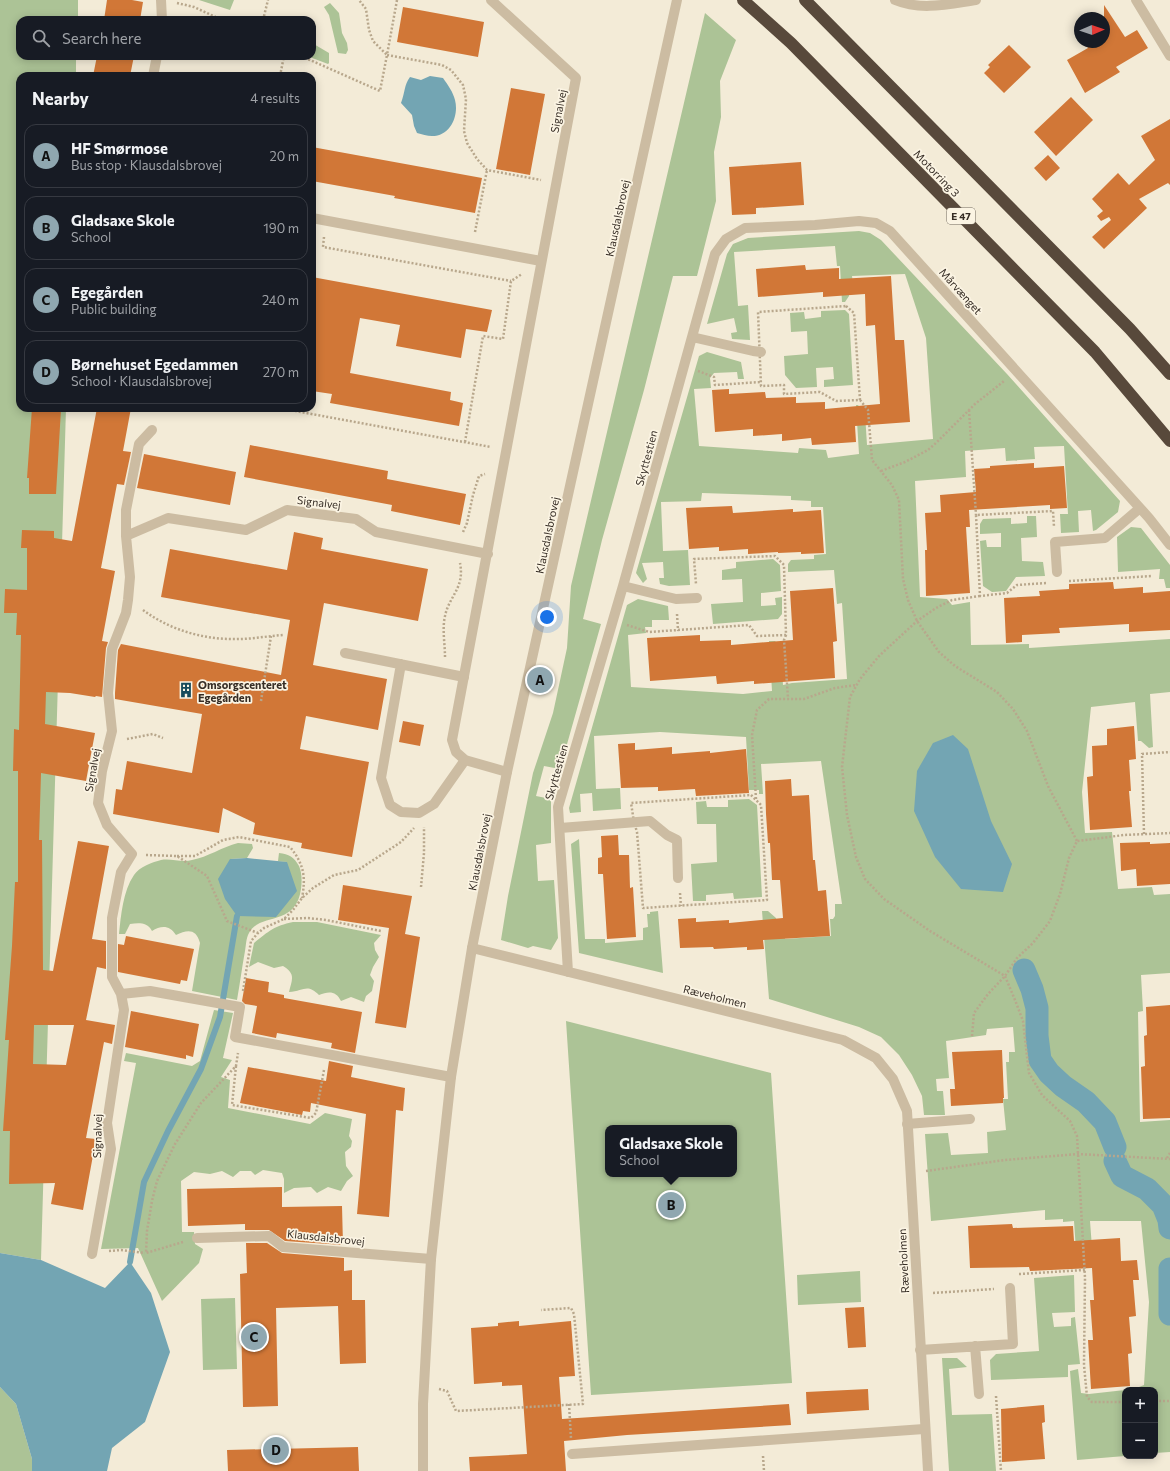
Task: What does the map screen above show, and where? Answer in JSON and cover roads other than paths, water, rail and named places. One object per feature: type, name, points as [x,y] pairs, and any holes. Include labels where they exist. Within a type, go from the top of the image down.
[{"type":"highway","name":"Motorring 3","points":[[743,0],[791,43],[1095,352],[1170,441]]},
{"type":"highway","points":[[805,0],[1130,329],[1170,374]]},
{"type":"street","points":[[161,0],[162,16]]},
{"type":"street","name":"Signalvej","points":[[465,760],[456,752],[452,740],[576,78],[491,0]]},
{"type":"street","name":"Klausdalsbrovej","points":[[423,1471],[431,1258],[452,1077],[472,948],[507,772],[677,0]]},
{"type":"street","points":[[895,0],[902,3],[935,7],[976,0]]},
{"type":"street","points":[[1136,0],[1170,56]]},
{"type":"street","points":[[154,72],[156,60]]},
{"type":"street","points":[[316,219],[541,261]]},
{"type":"street","name":"Mårvænget","points":[[715,254],[726,238],[745,228],[815,225],[859,221],[876,224],[890,231],[1140,508],[1170,545]]},
{"type":"street","name":"Skyttestien","points":[[568,972],[558,807],[623,586],[715,254]]},
{"type":"street","points":[[692,337],[761,352]]},
{"type":"street","name":"Signalvej","points":[[92,1254],[111,1149],[107,1123],[124,1010],[121,994],[112,977],[112,918],[121,872],[132,854],[107,824],[98,803],[102,771],[112,731],[108,693],[112,649],[126,613],[128,600],[130,577],[126,536],[126,510],[139,444],[152,430]]},
{"type":"street","points":[[1057,572],[1055,542],[1105,538],[1140,508]]},
{"type":"street","name":"Signalvej","points":[[126,536],[168,518],[246,530],[287,510],[356,519],[376,532],[456,549],[488,554]]},
{"type":"street","points":[[623,586],[676,599],[697,598]]},
{"type":"street","points":[[345,653],[464,677]]},
{"type":"street","points":[[401,664],[381,778],[390,805],[401,812],[424,814],[434,804],[465,760],[507,772]]},
{"type":"street","points":[[560,828],[650,822],[667,835],[677,840],[678,878]]},
{"type":"street","name":"Ræveholmen","points":[[472,948],[843,1040],[876,1058],[894,1079],[906,1111],[924,1429],[928,1471]]},
{"type":"street","points":[[121,994],[150,991],[238,1007],[235,1037],[452,1077]]},
{"type":"street","points":[[907,1124],[970,1119]]},
{"type":"street","name":"Klausdalsbrovej","points":[[197,1238],[269,1236],[283,1247],[431,1258]]},
{"type":"street","points":[[920,1350],[1013,1344],[1010,1288]]},
{"type":"street","points":[[976,1346],[979,1394]]},
{"type":"street","points":[[572,1454],[924,1429]]},
{"type":"water","points":[[430,76],[443,78],[453,94],[456,106],[456,112],[449,129],[439,135],[432,136],[417,133],[412,115],[401,103],[410,77],[421,80]]},
{"type":"water","points":[[953,735],[968,749],[991,821],[1012,864],[1003,892],[961,889],[935,857],[914,811],[917,771],[933,743]]},
{"type":"water","points":[[247,858],[287,862],[297,891],[276,917],[237,916],[225,899],[218,879],[230,859]]},
{"type":"water","points":[[0,1253],[41,1260],[105,1288],[130,1262],[151,1293],[170,1352],[145,1422],[112,1448],[107,1471],[32,1471],[32,1459],[16,1404],[0,1387]]},
{"type":"waterway","points":[[130,1262],[144,1182],[168,1131],[201,1069],[220,1017],[237,916]]},
{"type":"waterway","points":[[1024,970],[1032,989],[1037,1008],[1037,1036],[1040,1060],[1049,1073],[1063,1086],[1086,1102],[1105,1122],[1115,1147]]},
{"type":"waterway","points":[[1115,1161],[1122,1176],[1147,1189],[1163,1205],[1169,1220],[1170,1228]]},
{"type":"waterway","points":[[1170,1269],[1170,1314]]},
{"type":"place","name":"HF Smørmose","points":[[540,680]]},
{"type":"place","name":"Omsorgscenteret Egegården","points":[[186,690]]},
{"type":"place","name":"Gladsaxe Skole","points":[[671,1205]]},
{"type":"place","name":"Egegården","points":[[254,1337]]},
{"type":"place","name":"Børnehuset Egedammen","points":[[276,1450]]}]
